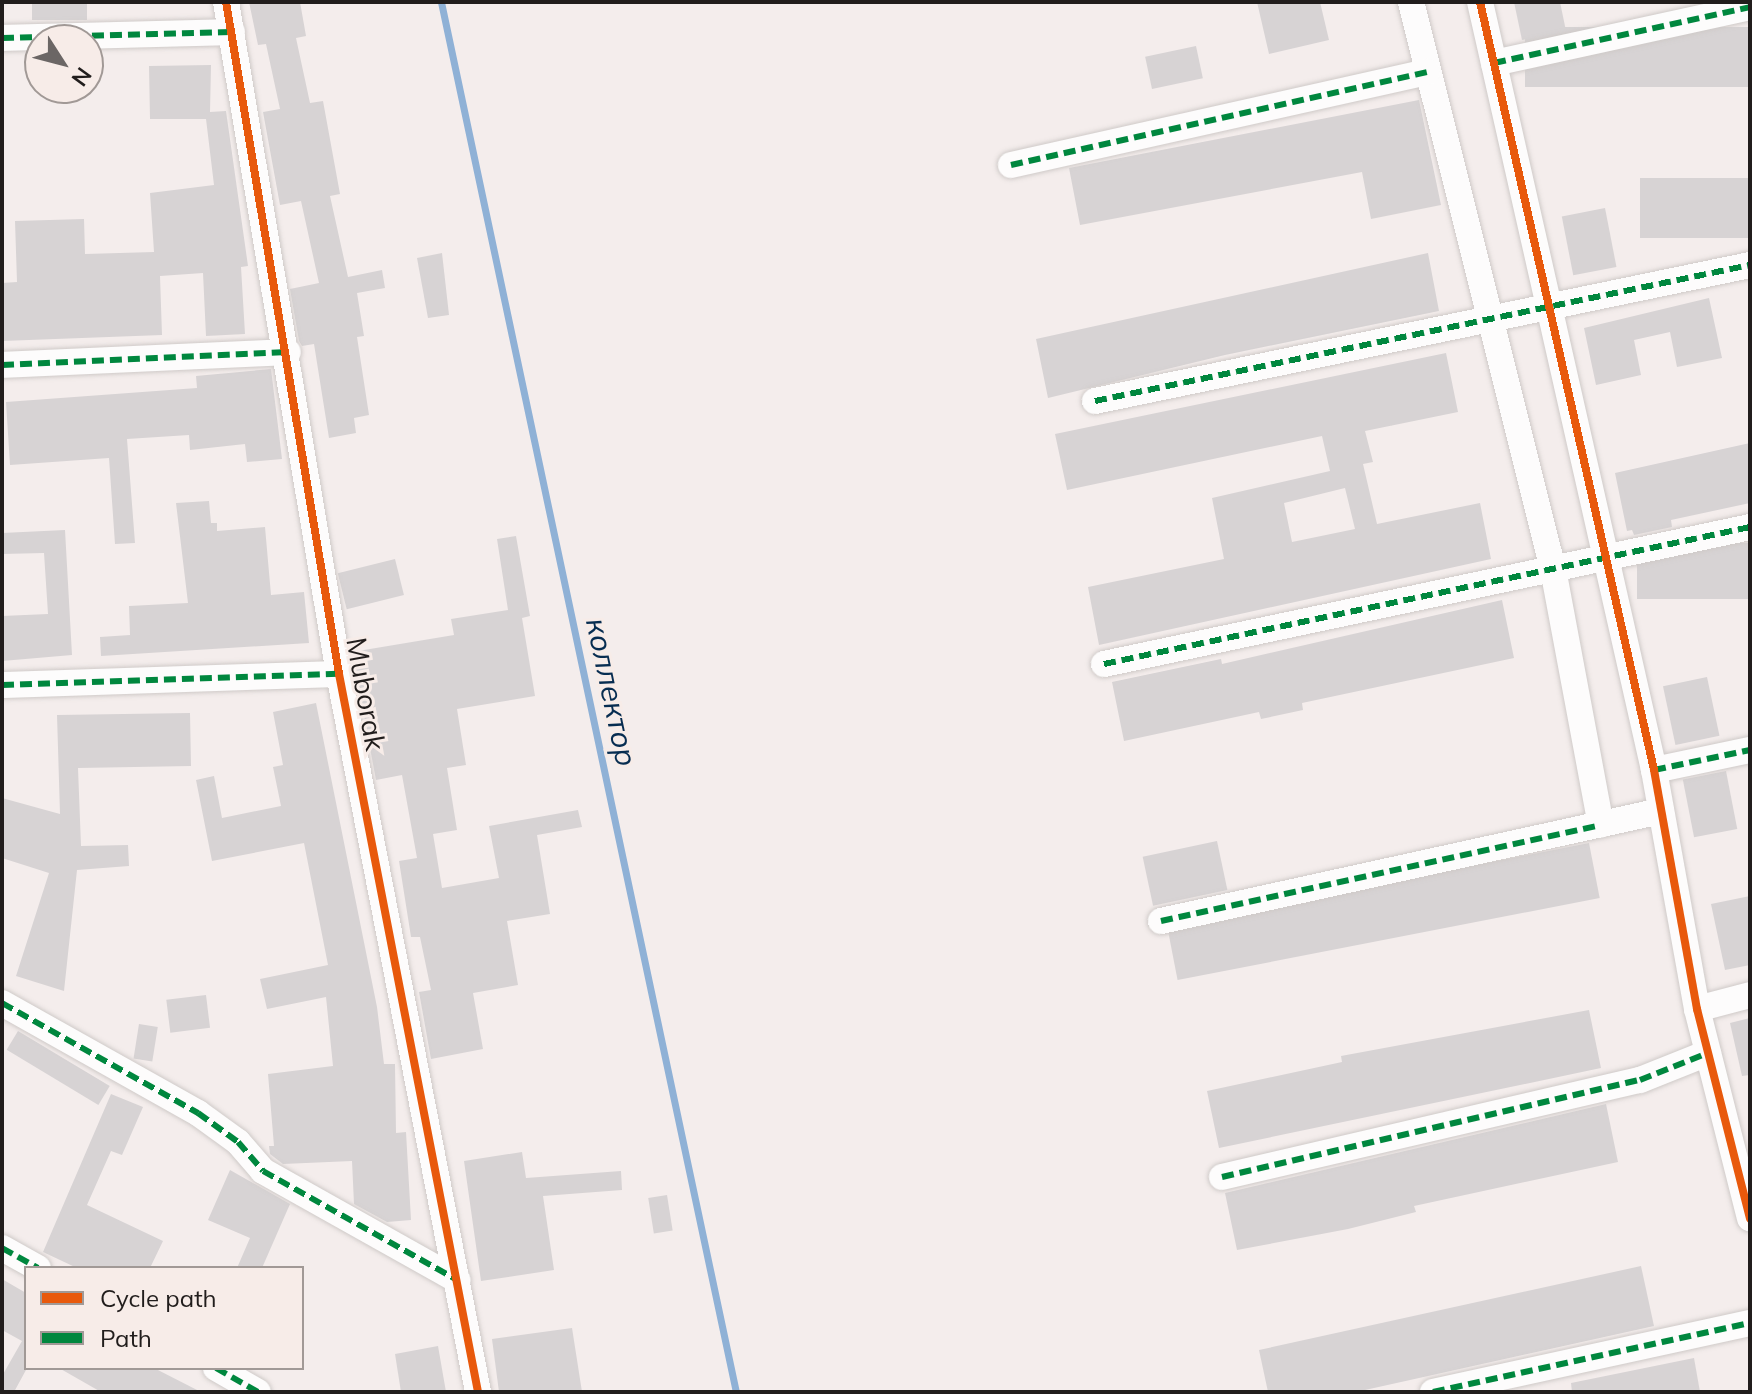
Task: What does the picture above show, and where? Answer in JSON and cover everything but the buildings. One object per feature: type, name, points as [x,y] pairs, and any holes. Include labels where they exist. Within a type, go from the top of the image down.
[{"type":"street","name":"Muborak","points":[[226,2],[288,352],[339,674],[478,1392]]},
{"type":"street","points":[[1411,2],[1553,569],[1601,825]]},
{"type":"street","points":[[1480,2],[1654,770],[1697,1009],[1750,1218]]},
{"type":"street","points":[[1494,63],[1750,7]]},
{"type":"street","points":[[2,38],[232,32]]},
{"type":"street","points":[[1011,165],[1427,72]]},
{"type":"street","points":[[1095,401],[1750,265]]},
{"type":"street","points":[[2,365],[288,352]]},
{"type":"street","points":[[1104,664],[1553,569],[1605,561],[1750,527]]},
{"type":"street","points":[[2,685],[339,674]]},
{"type":"street","points":[[1654,770],[1750,750]]},
{"type":"street","points":[[1161,921],[1661,811]]},
{"type":"street","points":[[1697,1009],[1750,995]]},
{"type":"street","points":[[2,1003],[198,1113],[238,1142],[263,1171],[457,1280]]},
{"type":"street","points":[[1222,1177],[1640,1080],[1708,1053]]},
{"type":"street","points":[[2,1248],[34,1266]]},
{"type":"street","points":[[1433,1392],[1750,1323]]},
{"type":"street","points":[[220,1370],[258,1392]]},
{"type":"waterway","name":"коллектор","points":[[441,2],[736,1392]]},
{"type":"marked path","points":[[1494,63],[1750,7]]},
{"type":"marked path","points":[[2,38],[232,32]]},
{"type":"marked path","points":[[1011,165],[1427,72]]},
{"type":"marked path","points":[[1095,401],[1750,265]]},
{"type":"marked path","points":[[2,365],[288,352]]},
{"type":"marked path","points":[[1104,664],[1750,527]]},
{"type":"marked path","points":[[2,685],[339,674]]},
{"type":"marked path","points":[[1654,770],[1750,750]]},
{"type":"marked path","points":[[1161,921],[1601,825]]},
{"type":"marked path","points":[[2,1003],[198,1113],[238,1142],[263,1171],[457,1280]]},
{"type":"marked path","points":[[1222,1177],[1640,1080],[1708,1053]]},
{"type":"marked path","points":[[2,1248],[34,1266]]},
{"type":"marked path","points":[[1433,1392],[1750,1323]]},
{"type":"marked path","points":[[220,1370],[258,1392]]},
{"type":"cycle path","points":[[226,2],[339,674],[478,1392]]},
{"type":"cycle path","points":[[1480,2],[1654,770],[1697,1009],[1750,1218]]}]
